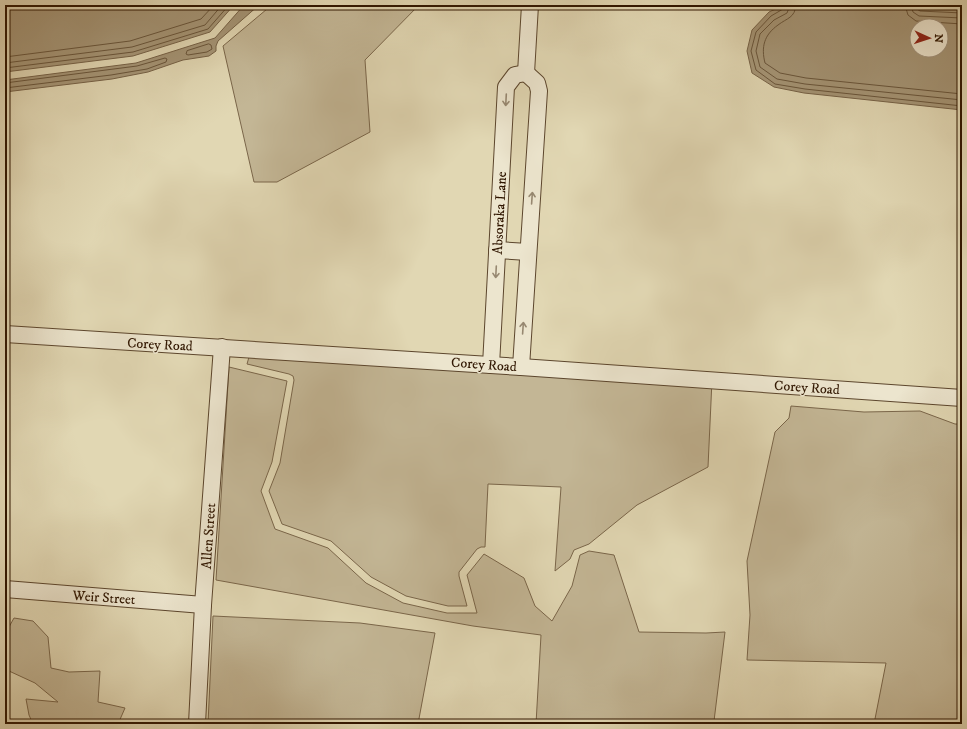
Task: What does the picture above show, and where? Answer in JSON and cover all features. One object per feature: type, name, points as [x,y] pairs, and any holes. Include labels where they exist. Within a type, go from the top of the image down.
[{"type":"street","points":[[521,366],[539,91],[537,83],[526,73],[530,5]]},
{"type":"street","name":"Absoraka Lane","points":[[491,365],[506,87],[515,75],[526,73]]},
{"type":"street","points":[[497,250],[528,252]]},
{"type":"street","name":"Corey Road","points":[[5,334],[521,366],[962,398]]},
{"type":"street","name":"Allen Street","points":[[198,724],[203,605],[222,347]]},
{"type":"street","name":"Weir Street","points":[[5,589],[203,605]]},
{"type":"shaded area","points":[[267,5],[419,5],[365,60],[370,132],[277,182],[254,182],[223,46],[267,9]]},
{"type":"shaded area","points":[[251,350],[712,380],[708,467],[637,505],[589,544],[574,550],[570,559],[555,571],[561,487],[488,484],[485,547],[477,549],[459,572],[467,606],[448,606],[406,596],[371,577],[331,541],[282,524],[269,491],[280,463],[294,380],[293,376],[289,374],[247,364]]},
{"type":"shaded area","points":[[229,367],[287,381],[272,462],[261,491],[275,529],[328,548],[366,583],[403,603],[447,613],[477,613],[467,575],[484,554],[524,578],[535,606],[552,621],[572,586],[580,555],[589,551],[614,555],[639,632],[725,632],[714,721],[757,724],[536,724],[541,635],[473,626],[216,580]]},
{"type":"shaded area","points":[[791,406],[864,412],[920,411],[955,424],[962,424],[962,724],[874,724],[886,663],[747,660],[750,615],[747,561],[775,432],[789,418]]},
{"type":"shaded area","points":[[213,616],[360,623],[435,633],[418,724],[208,724]]},
{"type":"shaded area","points":[[14,618],[33,621],[48,637],[51,668],[69,672],[100,671],[98,702],[125,708],[118,724],[33,724],[29,715],[26,699],[58,702],[35,683],[9,671],[5,634]]},
{"type":"water","points":[[5,5],[234,5],[210,32],[133,56],[5,72]]},
{"type":"water","points":[[244,5],[259,5],[218,41],[216,51],[209,56],[183,60],[148,72],[112,79],[5,92],[5,80],[136,63],[215,38]]},
{"type":"water","points":[[784,5],[885,5],[962,9],[962,110],[804,93],[774,87],[752,73],[747,51],[752,30],[769,12]]}]
